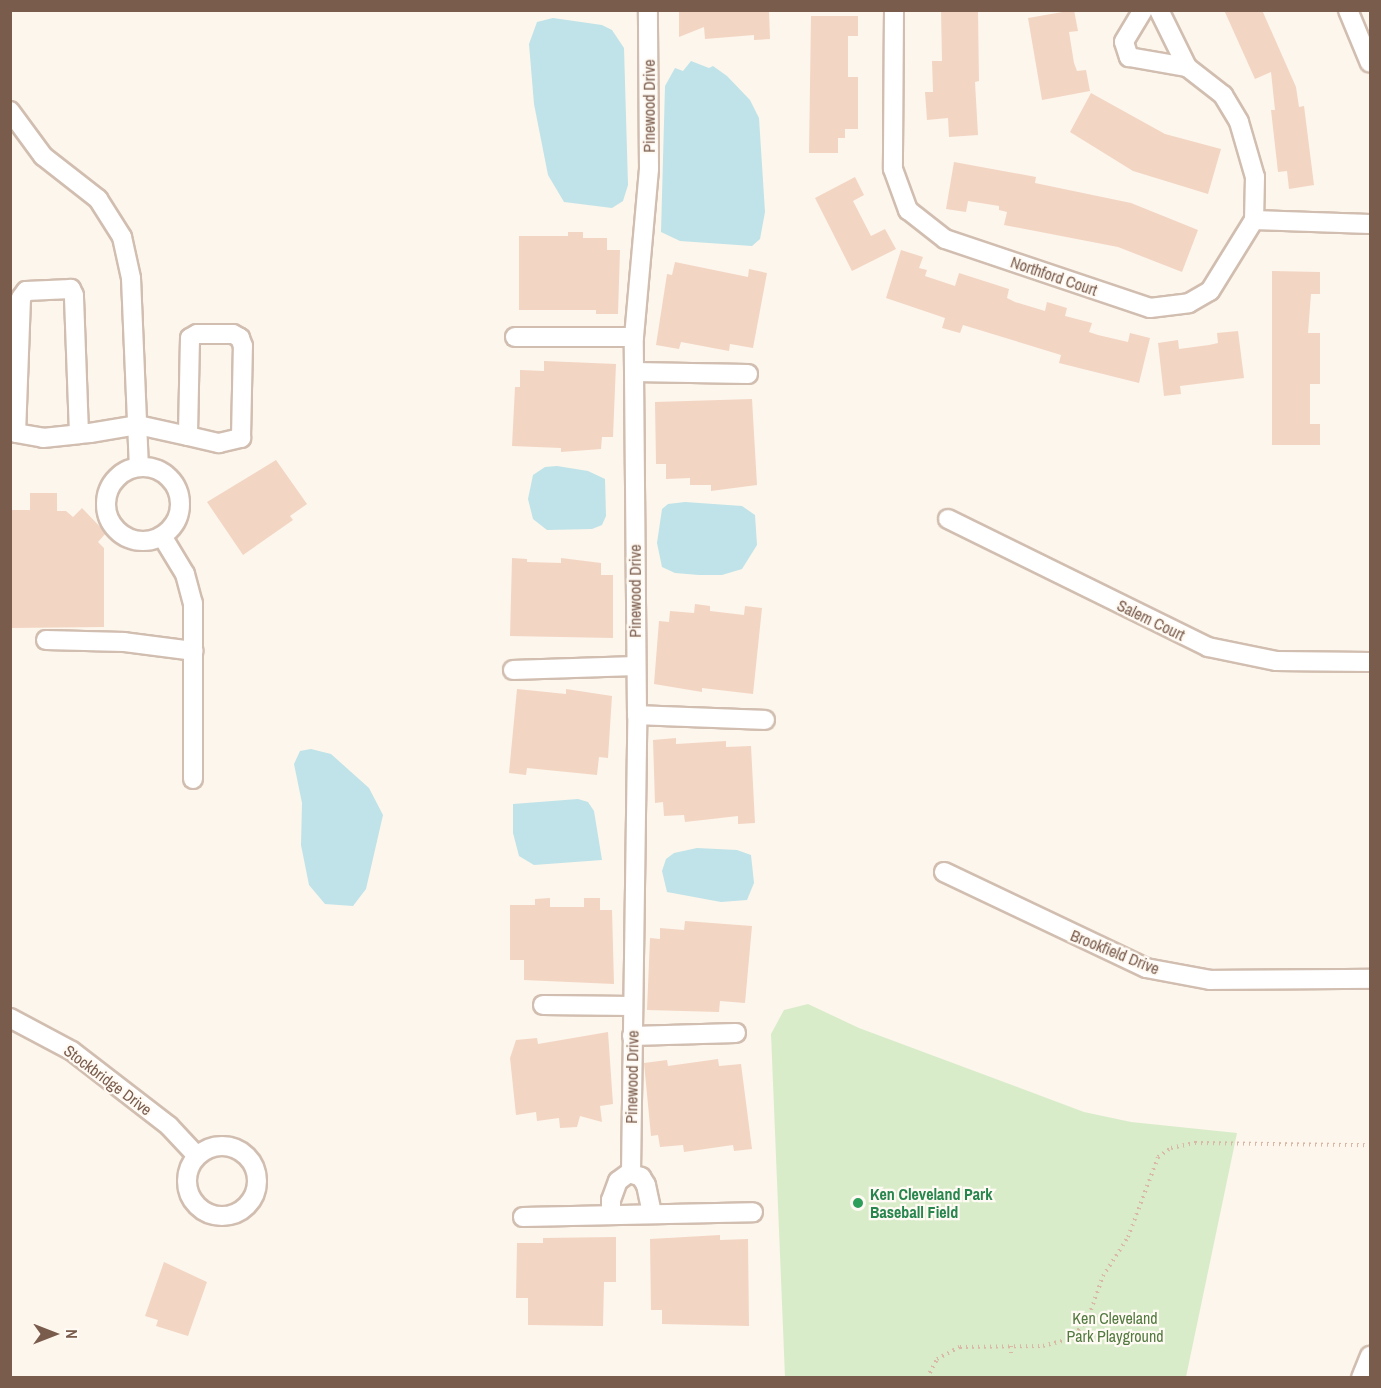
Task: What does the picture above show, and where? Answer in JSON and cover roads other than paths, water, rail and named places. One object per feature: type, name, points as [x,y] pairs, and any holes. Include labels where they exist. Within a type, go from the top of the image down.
[{"type":"street","name":"Pinewood Drive","points":[[631,1173],[637,715],[634,337],[649,169],[648,10]]},
{"type":"street","name":"Northford Court","points":[[894,10],[893,169],[908,210],[945,239],[1150,308],[1190,303],[1210,291],[1254,220]]},
{"type":"street","points":[[1143,10],[1124,42],[1129,57],[1186,67],[1223,95],[1239,122],[1255,177],[1254,220],[1371,224]]},
{"type":"street","points":[[1160,10],[1186,67]]},
{"type":"street","points":[[1347,10],[1366,43],[1371,63]]},
{"type":"street","points":[[10,111],[43,156],[98,199],[122,237],[131,278],[139,467]]},
{"type":"street","points":[[79,434],[74,294],[71,289],[26,291],[21,298],[16,433],[43,438],[79,434],[138,425],[219,443],[241,438],[243,346],[240,338],[233,334],[197,334],[190,338],[188,436]]},
{"type":"street","points":[[515,337],[634,337]]},
{"type":"street","points":[[634,372],[748,374]]},
{"type":"street","points":[[139,467],[163,472],[178,492],[178,517],[162,536],[152,541],[127,538],[117,532],[106,510],[110,487],[117,477],[139,467]]},
{"type":"street","name":"Salem Court","points":[[948,519],[1208,647],[1276,661],[1371,662]]},
{"type":"street","points":[[162,536],[185,574],[193,603],[193,779]]},
{"type":"street","points":[[46,640],[124,642],[193,651]]},
{"type":"street","points":[[513,670],[635,666]]},
{"type":"street","points":[[637,715],[765,720]]},
{"type":"street","name":"Brookfield Drive","points":[[944,872],[1146,968],[1210,980],[1371,979]]},
{"type":"street","points":[[543,1005],[632,1006]]},
{"type":"street","name":"Stockbridge Drive","points":[[10,1018],[72,1050],[169,1126],[196,1156]]},
{"type":"street","points":[[632,1036],[736,1033]]},
{"type":"street","points":[[610,1214],[610,1200],[618,1181],[631,1173],[646,1185],[652,1213]]},
{"type":"street","points":[[523,1217],[753,1212]]},
{"type":"street","points":[[1361,1377],[1371,1356]]},
{"type":"water","points":[[553,18],[602,25],[612,30],[624,48],[628,185],[623,201],[612,208],[564,202],[548,175],[534,104],[529,44],[537,22]]},
{"type":"water","points":[[691,61],[709,68],[713,66],[727,76],[750,100],[759,118],[765,212],[760,239],[752,246],[680,241],[661,232],[665,86],[675,68],[683,71]]},
{"type":"water","points":[[557,466],[588,471],[605,479],[606,516],[602,525],[592,529],[547,530],[533,519],[528,499],[533,475],[545,467]]},
{"type":"water","points":[[685,502],[742,506],[755,515],[757,545],[742,569],[722,575],[699,575],[675,573],[662,567],[657,543],[662,509],[668,504]]},
{"type":"water","points":[[311,749],[331,754],[369,788],[383,815],[366,889],[353,906],[325,904],[309,885],[301,845],[302,803],[294,764],[300,751]]},
{"type":"water","points":[[578,799],[588,802],[594,811],[602,860],[534,865],[519,856],[513,833],[513,804]]},
{"type":"water","points":[[697,848],[737,850],[751,855],[754,883],[747,900],[721,902],[667,892],[662,871],[666,859],[674,853]]},
{"type":"place","name":"Ken Cleveland Park Baseball Field","points":[[858,1203]]},
{"type":"park label","name":"Ken Cleveland Park Playground","points":[[1115,1327]]}]
